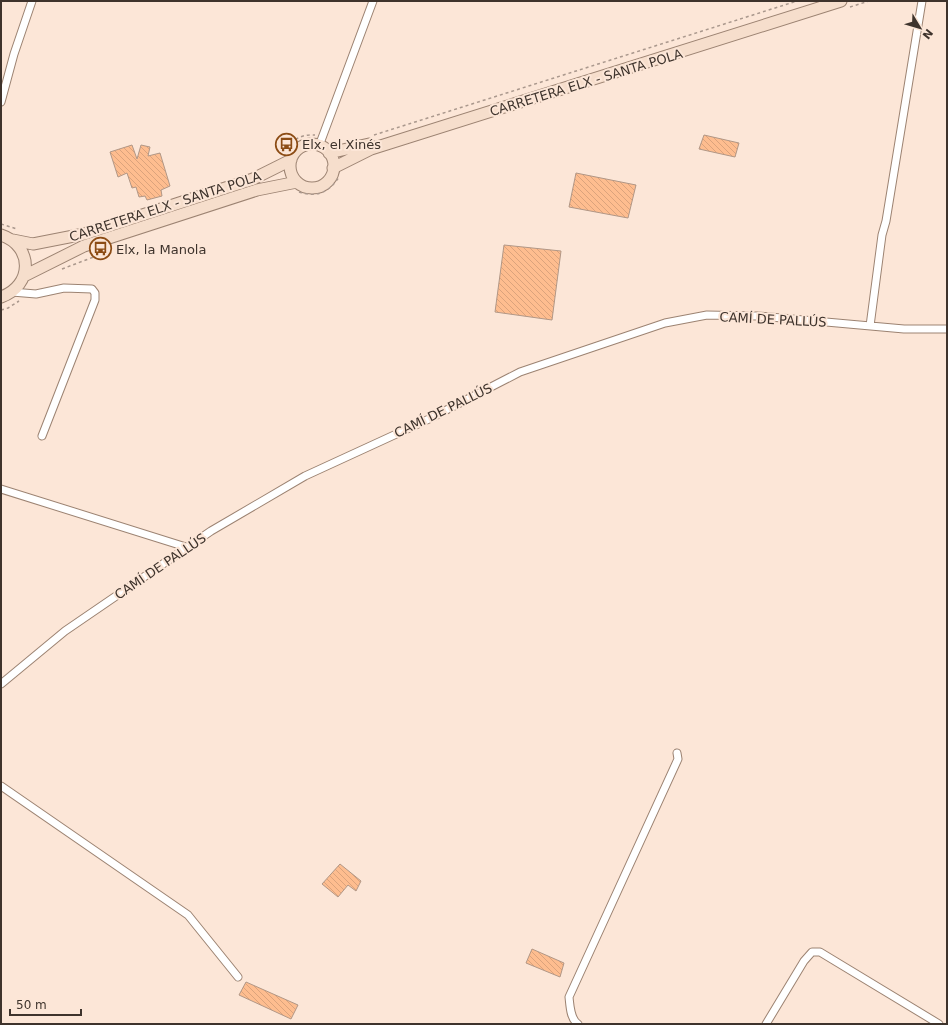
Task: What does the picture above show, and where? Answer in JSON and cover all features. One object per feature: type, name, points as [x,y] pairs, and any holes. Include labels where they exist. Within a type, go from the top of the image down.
[{"type":"main road","name":"CARRETERA ELX - SANTA POLA","points":[[329,153],[360,147],[818,1]]},
{"type":"main road","name":"CARRETERA ELX - SANTA POLA","points":[[333,168],[371,149],[841,1]]},
{"type":"main road","points":[[321,141],[329,153],[333,168],[331,176],[319,187],[303,187],[297,182],[290,172],[287,156],[302,147],[313,145],[321,141]]},
{"type":"main road","name":"CARRETERA ELX - SANTA POLA","points":[[1,235],[13,240],[33,244],[84,234],[254,179],[287,156]]},
{"type":"main road","name":"CARRETERA ELX - SANTA POLA","points":[[24,276],[84,246],[257,190],[297,182]]},
{"type":"main road","points":[[1,297],[12,292],[18,287],[26,270],[24,256],[13,240]]},
{"type":"street","points":[[1,102],[14,54],[32,1]]},
{"type":"street","points":[[321,141],[373,1]]},
{"type":"street","points":[[870,326],[882,235],[886,221],[922,1]]},
{"type":"street","points":[[12,292],[36,294],[64,288],[82,288],[92,289],[95,293],[95,300],[42,436]]},
{"type":"street","name":"CAMÍ DE PALLÚS","points":[[1,684],[65,631],[186,547],[305,476],[429,419],[520,372],[665,323],[708,315],[758,316],[904,329],[947,329]]},
{"type":"street","points":[[1,489],[186,547]]},
{"type":"street","points":[[578,1024],[575,1022],[571,1011],[569,997],[678,759],[677,753]]},
{"type":"street","points":[[1,786],[188,916],[238,977]]},
{"type":"street","points":[[766,1024],[804,961],[812,952],[820,952],[939,1024]]},
{"type":"path","points":[[368,137],[798,1]]},
{"type":"path","points":[[905,1],[911,1]]},
{"type":"path","points":[[287,156],[287,146],[296,138],[314,134],[321,141]]},
{"type":"path","points":[[1,224],[19,230]]},
{"type":"path","points":[[56,269],[70,268],[106,252],[114,246]]},
{"type":"path","points":[[1,310],[16,304],[28,293]]},
{"type":"building","points":[[704,135],[739,143],[735,157],[699,149]]},
{"type":"building","points":[[132,145],[137,159],[141,145],[150,147],[148,156],[160,153],[170,186],[161,190],[162,196],[147,200],[145,196],[139,197],[136,187],[132,188],[127,173],[118,177],[110,152]]},
{"type":"building","points":[[576,173],[636,185],[628,218],[569,207]]},
{"type":"building","points":[[504,245],[561,251],[552,320],[495,312]]},
{"type":"building","points":[[340,864],[361,881],[356,891],[348,885],[338,897],[322,884]]},
{"type":"building","points":[[532,949],[564,963],[560,977],[526,963]]},
{"type":"building","points":[[246,982],[298,1005],[291,1019],[239,995]]},
{"type":"place","name":"Elx, el Xinés","points":[[286,144]]},
{"type":"place","name":"Elx, la Manola","points":[[101,249]]}]
